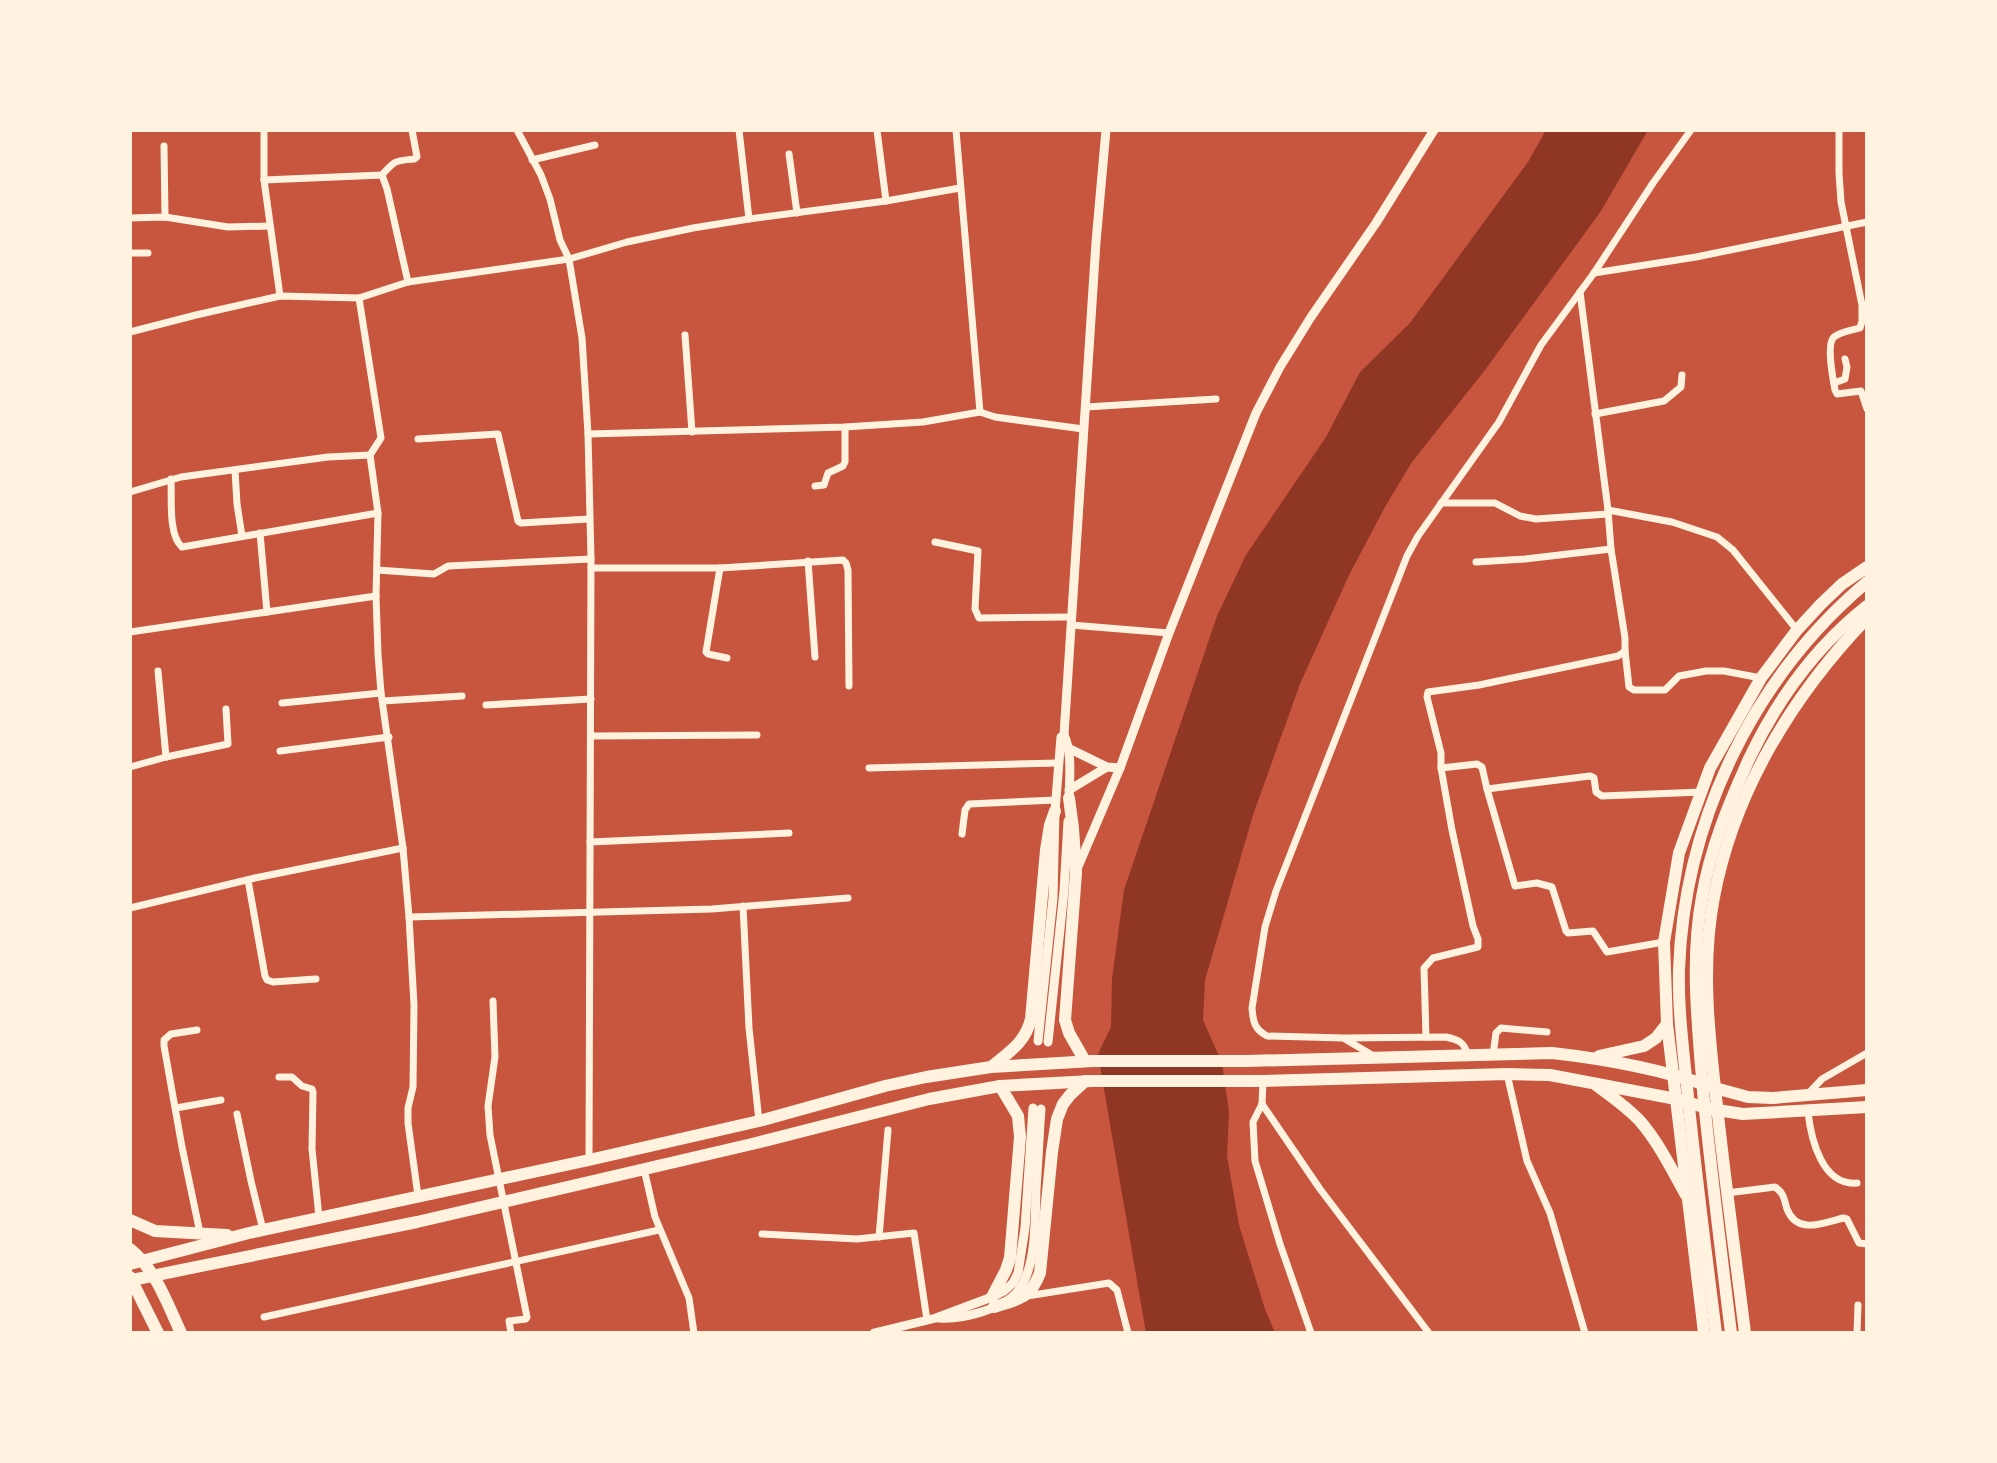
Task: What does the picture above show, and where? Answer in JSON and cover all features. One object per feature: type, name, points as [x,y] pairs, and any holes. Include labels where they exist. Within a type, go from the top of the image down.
[{"type":"main road","points":[[1704,1333],[1667,1024],[1664,942],[1679,853],[1710,768],[1761,678],[1797,630],[1842,584],[1867,567]]},
{"type":"main road","points":[[1716,1333],[1682,1041],[1679,972],[1684,909],[1693,860],[1710,806],[1745,731],[1774,682],[1816,630],[1867,582]]},
{"type":"main road","points":[[1745,1333],[1708,1025],[1706,980],[1712,911],[1721,863],[1738,812],[1770,747],[1798,702],[1865,612]]},
{"type":"main road","points":[[1731,1333],[1714,1205],[1698,1035],[1696,962],[1701,898],[1730,804],[1776,707],[1838,631],[1865,612]]},
{"type":"main road","points":[[1062,800],[1073,828],[1076,873],[1065,1020],[1069,1033],[1089,1061]]},
{"type":"main road","points":[[991,1067],[1013,1049],[1028,1031],[1046,850],[1050,825],[1062,800]]},
{"type":"main road","points":[[1592,1058],[1644,1046],[1656,1038],[1667,1024]]},
{"type":"main road","points":[[130,1264],[238,1235],[759,1121],[885,1086],[991,1067],[1089,1061],[1247,1061],[1552,1053],[1673,1074],[1748,1097],[1807,1096],[1867,1090]]},
{"type":"main road","points":[[1468,1055],[1468,1075]]},
{"type":"main road","points":[[158,1333],[131,1278],[417,1222],[752,1144],[929,1099],[1000,1086],[1089,1081],[1550,1075],[1743,1114],[1867,1107]]},
{"type":"main road","points":[[993,1302],[1025,1297],[1034,1288],[1040,1273],[1057,1119],[1070,1095],[1089,1081]]},
{"type":"main road","points":[[1592,1082],[1639,1120],[1669,1162],[1686,1195]]},
{"type":"main road","points":[[993,1302],[1010,1258],[1020,1137],[1018,1116],[1000,1086]]},
{"type":"main road","points":[[130,1220],[155,1231],[238,1235]]},
{"type":"main road","points":[[130,1249],[143,1260],[153,1275],[181,1333]]},
{"type":"street","points":[[264,130],[264,180],[280,296]]},
{"type":"street","points":[[382,175],[395,161],[417,157],[412,130]]},
{"type":"street","points":[[517,130],[541,175],[560,240],[569,259],[582,338],[591,559],[589,1160]]},
{"type":"street","points":[[739,130],[749,219]]},
{"type":"street","points":[[877,130],[886,201]]},
{"type":"street","points":[[956,130],[980,412]]},
{"type":"street","points":[[1064,749],[1058,763],[1062,800],[1064,891],[1043,1042],[1062,800],[1083,429],[1106,130]]},
{"type":"street","points":[[1076,873],[1120,768],[1169,633],[1256,413],[1311,317],[1376,223],[1434,130]]},
{"type":"street","points":[[1468,1055],[1460,1040],[1446,1037],[1267,1036],[1258,1031],[1252,1008],[1262,941],[1290,852],[1396,582],[1418,536],[1499,422],[1541,345],[1691,130]]},
{"type":"street","points":[[1839,131],[1841,202],[1862,305],[1862,321],[1860,328],[1835,336],[1830,347],[1837,394],[1861,391],[1867,409]]},
{"type":"street","points":[[532,160],[595,145]]},
{"type":"street","points":[[164,146],[165,217]]},
{"type":"street","points":[[789,154],[797,213]]},
{"type":"street","points":[[264,180],[382,175]]},
{"type":"street","points":[[382,175],[408,282]]},
{"type":"street","points":[[130,332],[280,296],[359,298],[408,282],[569,259],[627,242],[749,219],[960,188]]},
{"type":"street","points":[[130,218],[165,217],[228,227],[270,226]]},
{"type":"street","points":[[1594,273],[1696,257],[1867,222]]},
{"type":"street","points":[[130,253],[148,253]]},
{"type":"street","points":[[1580,292],[1629,687],[1634,690],[1665,690],[1679,676],[1706,671],[1761,678]]},
{"type":"street","points":[[359,298],[381,438],[370,455],[378,513],[376,596],[382,697],[403,848],[409,917],[414,1073],[408,1123],[418,1196]]},
{"type":"street","points":[[685,335],[692,432]]},
{"type":"street","points":[[1834,383],[1845,379],[1845,359]]},
{"type":"street","points":[[1595,414],[1664,401],[1681,387],[1682,375]]},
{"type":"street","points":[[1086,407],[1216,399]]},
{"type":"street","points":[[588,434],[845,427],[923,422],[980,412],[995,417],[1083,429]]},
{"type":"street","points":[[815,486],[824,485],[828,473],[843,466],[845,427]]},
{"type":"street","points":[[418,439],[498,434],[518,521],[589,519]]},
{"type":"street","points":[[130,492],[171,479],[328,457],[370,455]]},
{"type":"street","points":[[235,470],[242,536]]},
{"type":"street","points":[[171,479],[173,534],[182,547],[378,513]]},
{"type":"street","points":[[1441,503],[1495,503],[1520,516],[1536,519],[1608,512],[1672,522],[1717,537],[1733,550],[1797,630]]},
{"type":"street","points":[[260,533],[267,612]]},
{"type":"street","points":[[935,542],[978,551],[975,609],[979,618],[1071,621],[1169,633]]},
{"type":"street","points":[[1476,562],[1611,549]]},
{"type":"street","points":[[377,570],[434,574],[448,566],[591,559]]},
{"type":"street","points":[[591,568],[720,568],[843,560],[846,563],[849,686]]},
{"type":"street","points":[[808,561],[815,657]]},
{"type":"street","points":[[720,568],[706,652],[727,658]]},
{"type":"street","points":[[130,632],[376,596]]},
{"type":"street","points":[[1426,1037],[1424,968],[1433,958],[1478,947],[1441,768],[1441,753],[1427,697],[1430,690],[1479,685],[1618,656],[1625,651]]},
{"type":"street","points":[[158,671],[166,757]]},
{"type":"street","points":[[282,703],[462,696]]},
{"type":"street","points":[[486,705],[591,699]]},
{"type":"street","points":[[130,767],[228,744],[226,709]]},
{"type":"street","points":[[591,736],[757,735]]},
{"type":"street","points":[[280,751],[389,737]]},
{"type":"street","points":[[1064,749],[1107,767],[1120,768]]},
{"type":"street","points":[[869,768],[1058,763]]},
{"type":"street","points":[[1441,768],[1477,764],[1482,767],[1515,886],[1537,883],[1552,887],[1568,933],[1593,931],[1607,952],[1664,942]]},
{"type":"street","points":[[962,834],[965,810],[969,804],[1062,800],[1107,767]]},
{"type":"street","points":[[1487,789],[1591,776],[1597,794],[1602,796],[1702,792]]},
{"type":"street","points":[[590,842],[789,833]]},
{"type":"street","points":[[130,908],[328,862],[403,848]]},
{"type":"street","points":[[248,880],[267,980],[316,979]]},
{"type":"street","points":[[409,917],[671,911],[848,898]]},
{"type":"street","points":[[743,906],[749,1028],[759,1121]]},
{"type":"street","points":[[493,1001],[495,1057],[488,1106],[490,1135],[527,1317],[509,1321],[511,1333]]},
{"type":"street","points":[[1493,1055],[1496,1033],[1501,1028],[1547,1032]]},
{"type":"street","points":[[197,1030],[171,1034],[164,1040],[200,1233]]},
{"type":"street","points":[[1343,1038],[1377,1058]]},
{"type":"street","points":[[1807,1096],[1822,1079],[1867,1053]]},
{"type":"street","points":[[1507,1074],[1527,1161],[1550,1213],[1585,1333]]},
{"type":"street","points":[[279,1077],[292,1077],[313,1092],[312,1149],[319,1217]]},
{"type":"street","points":[[1263,1081],[1262,1104],[1253,1122],[1255,1161],[1311,1333]]},
{"type":"street","points":[[176,1108],[221,1100]]},
{"type":"street","points":[[1262,1104],[1320,1189],[1429,1333]]},
{"type":"street","points":[[874,1333],[906,1329],[993,1302],[1013,1283],[1018,1273],[1025,1228],[1037,1108]]},
{"type":"street","points":[[1808,1112],[1811,1132],[1824,1166],[1845,1182],[1857,1183]]},
{"type":"street","points":[[237,1114],[263,1230]]},
{"type":"street","points":[[879,1237],[888,1130]]},
{"type":"street","points":[[644,1169],[659,1230],[689,1298],[694,1333]]},
{"type":"street","points":[[1727,1193],[1775,1187],[1782,1193],[1793,1220],[1807,1226],[1847,1219],[1859,1243],[1867,1244]]},
{"type":"street","points":[[264,1317],[659,1230]]},
{"type":"street","points":[[762,1234],[857,1239],[914,1233],[931,1319]]},
{"type":"street","points":[[1025,1297],[1109,1283],[1117,1290],[1128,1333]]},
{"type":"street","points":[[1857,1333],[1858,1305]]},
{"type":"shaded area","points":[[1546,130],[1648,130],[1601,211],[1485,370],[1412,462],[1349,575],[1300,684],[1253,815],[1205,980],[1203,1020],[1222,1063],[1229,1112],[1227,1156],[1239,1225],[1275,1333],[1146,1333],[1098,1054],[1111,1027],[1112,979],[1124,890],[1217,616],[1246,555],[1326,437],[1360,372],[1410,323],[1528,162]]}]
